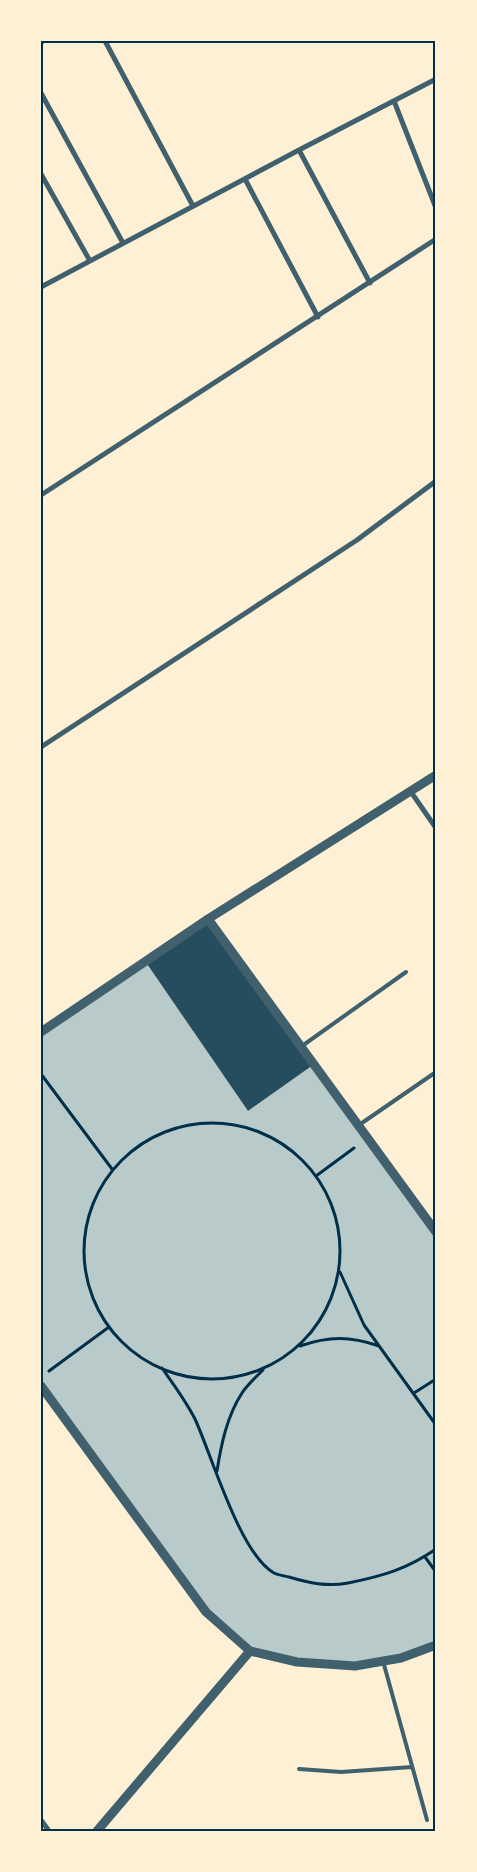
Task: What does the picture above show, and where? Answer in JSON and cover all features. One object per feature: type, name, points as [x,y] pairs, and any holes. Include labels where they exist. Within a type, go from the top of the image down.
[{"type":"street","points":[[105,41],[193,206]]},
{"type":"street","points":[[41,287],[436,79]]},
{"type":"street","points":[[41,92],[123,243]]},
{"type":"street","points":[[394,101],[436,208]]},
{"type":"street","points":[[299,150],[370,283]]},
{"type":"street","points":[[41,174],[90,261]]},
{"type":"street","points":[[244,179],[318,317]]},
{"type":"street","points":[[41,494],[318,317],[436,239]]},
{"type":"street","points":[[41,747],[358,540],[436,481]]},
{"type":"street","points":[[41,1032],[208,919],[436,775]]},
{"type":"street","points":[[411,792],[436,828]]},
{"type":"street","points":[[208,919],[436,1232]]},
{"type":"street","points":[[41,1386],[206,1612],[250,1651],[297,1662],[355,1666],[401,1658],[436,1645]]},
{"type":"street","points":[[97,1831],[250,1651]]},
{"type":"street","points":[[41,1820],[49,1831]]},
{"type":"lane","points":[[300,1047],[406,972]]},
{"type":"lane","points":[[358,1126],[436,1072]]},
{"type":"lane","points":[[383,1661],[427,1820]]},
{"type":"lane","points":[[299,1769],[341,1772],[412,1767]]},
{"type":"path","points":[[41,1074],[112,1169]]},
{"type":"path","points":[[264,1370],[222,1380],[179,1376],[140,1357],[109,1327],[89,1288],[83,1247],[91,1206],[112,1169],[143,1142],[182,1125],[224,1122],[264,1132],[299,1155],[316,1176],[325,1188],[339,1228],[340,1271],[326,1312],[300,1346]]},
{"type":"path","points":[[316,1176],[367,1138]]},
{"type":"path","points":[[340,1271],[364,1325],[436,1425]]},
{"type":"path","points":[[41,1377],[109,1327]]},
{"type":"path","points":[[217,1472],[220,1450],[228,1420],[242,1392],[264,1370],[300,1346],[319,1339],[345,1338],[365,1341],[380,1346]]},
{"type":"path","points":[[161,1367],[190,1410],[241,1532],[255,1556],[274,1573],[310,1584],[337,1585],[372,1578],[405,1568],[436,1549]]},
{"type":"path","points":[[414,1393],[436,1379]]},
{"type":"path","points":[[424,1557],[436,1572]]},
{"type":"shaded area","points":[[145,961],[248,1111],[313,1065],[436,1232],[436,1645],[355,1666],[250,1651],[206,1612],[41,1386],[41,1032]]},
{"type":"building","points":[[208,919],[313,1065],[248,1111],[145,961]]}]
